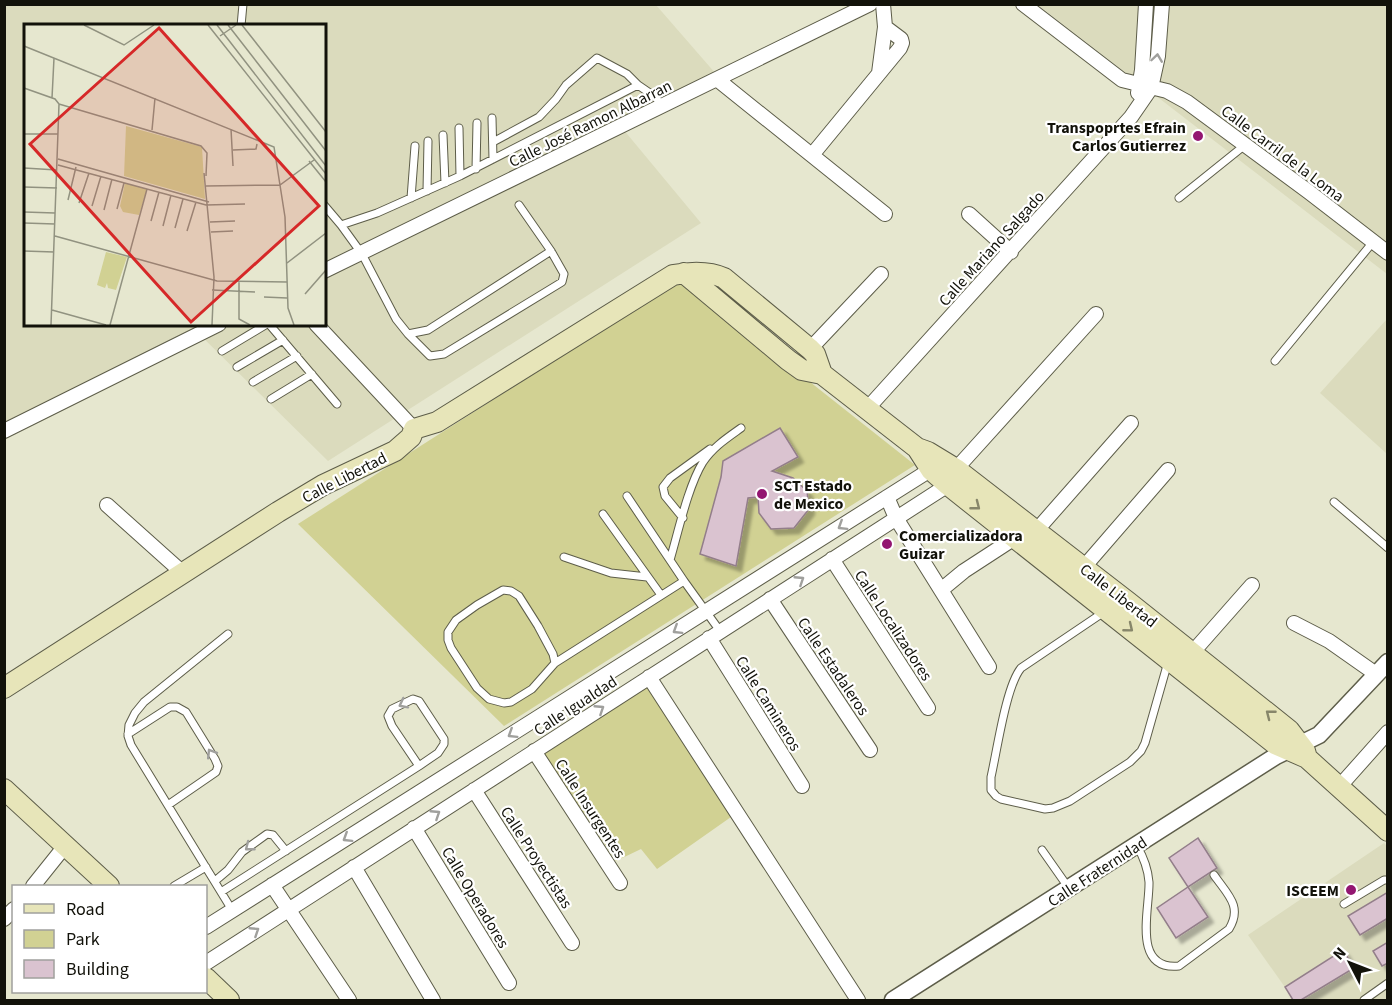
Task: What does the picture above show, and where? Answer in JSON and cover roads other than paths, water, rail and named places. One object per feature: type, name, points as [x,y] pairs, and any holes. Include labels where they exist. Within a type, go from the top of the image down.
[{"type":"main road","name":"Calle Libertad","points":[[4,688],[278,512],[323,485],[395,451],[411,437],[414,429],[436,422],[664,279],[684,273],[718,275],[724,278],[810,349],[815,354],[822,374]]},
{"type":"main road","name":"Calle Libertad","points":[[684,273],[788,360],[802,370],[822,374],[917,448],[1014,535],[1275,744],[1299,749]]},
{"type":"main road","name":"Calle Libertad","points":[[945,471],[1036,531],[1084,567],[1289,730],[1299,749],[1388,831]]},
{"type":"main road","points":[[4,789],[109,885]]},
{"type":"main road","points":[[207,979],[221,998]]},
{"type":"street","name":"Calle José Ramon Albarran","points":[[326,271],[870,4]]},
{"type":"street","points":[[879,73],[885,27],[883,4]]},
{"type":"street","points":[[1023,4],[1118,77],[1146,87]]},
{"type":"street","name":"Calle Mariano Salgado","points":[[1146,4],[1146,87]]},
{"type":"street","name":"Calle Mariano Salgado","points":[[867,409],[1011,252],[1138,108],[1158,57],[1162,4]]},
{"type":"street","points":[[812,155],[902,44],[901,39],[885,27]]},
{"type":"street","points":[[718,80],[885,214]]},
{"type":"street","name":"Calle Carril de la Loma","points":[[1146,87],[1167,91],[1187,102],[1388,253]]},
{"type":"street","points":[[969,214],[1011,252]]},
{"type":"street","points":[[810,349],[881,274]]},
{"type":"street","points":[[945,471],[1096,314]]},
{"type":"street","points":[[4,432],[215,326]]},
{"type":"street","points":[[318,326],[414,429]]},
{"type":"street","points":[[1036,531],[1131,423]]},
{"type":"street","points":[[1084,567],[1168,470]]},
{"type":"street","name":"Calle Igualdad","points":[[207,926],[888,497],[945,471]]},
{"type":"street","name":"Calle Igualdad","points":[[207,962],[896,518],[945,471]]},
{"type":"street","points":[[888,497],[896,518],[989,667]]},
{"type":"street","points":[[107,505],[184,574]]},
{"type":"street","points":[[941,590],[964,571],[1007,543],[1014,535]]},
{"type":"street","name":"Calle Localizadores","points":[[832,559],[928,708]]},
{"type":"street","points":[[1192,653],[1252,585]]},
{"type":"street","name":"Calle Estadaleros","points":[[770,599],[870,750]]},
{"type":"street","points":[[1294,623],[1382,668]]},
{"type":"street","name":"Calle Camineros","points":[[715,635],[802,786]]},
{"type":"street","name":"Calle Fraternidad","points":[[893,1000],[1276,756],[1299,749],[1319,735],[1382,668]]},
{"type":"street","points":[[649,678],[858,1000]]},
{"type":"street","points":[[1339,787],[1388,732]]},
{"type":"street","name":"Calle Insurgentes","points":[[534,751],[620,883]]},
{"type":"street","name":"Calle Proyectistas","points":[[474,790],[572,943]]},
{"type":"street","name":"Calle Operadores","points":[[414,828],[509,983]]},
{"type":"street","points":[[34,885],[65,846]]},
{"type":"street","points":[[354,867],[433,1000]]},
{"type":"street","points":[[272,885],[349,1000]]},
{"type":"lane","points":[[241,24],[243,4]]},
{"type":"lane","points":[[493,142],[539,117],[566,85],[597,57],[627,74],[663,106]]},
{"type":"lane","points":[[341,225],[411,198],[476,169],[638,85]]},
{"type":"lane","points":[[492,118],[493,159]]},
{"type":"lane","points":[[476,169],[477,123]]},
{"type":"lane","points":[[459,128],[460,176]]},
{"type":"lane","points":[[443,135],[445,183]]},
{"type":"lane","points":[[427,191],[428,141]]},
{"type":"lane","points":[[1179,198],[1246,145]]},
{"type":"lane","points":[[411,198],[415,146]]},
{"type":"lane","points":[[326,207],[362,254],[396,319],[430,356],[444,354],[562,282],[564,274],[519,205]]},
{"type":"lane","points":[[1275,361],[1373,242]]},
{"type":"lane","points":[[408,334],[428,330],[551,251]]},
{"type":"lane","points":[[222,351],[265,326]]},
{"type":"lane","points":[[270,326],[337,404]]},
{"type":"lane","points":[[237,367],[283,340]]},
{"type":"lane","points":[[253,382],[297,356]]},
{"type":"lane","points":[[271,399],[312,374]]},
{"type":"lane","points":[[683,518],[665,496],[663,487],[670,478],[741,428]]},
{"type":"lane","points":[[670,560],[699,471],[711,452],[722,441]]},
{"type":"lane","points":[[627,496],[706,612],[715,635]]},
{"type":"lane","points":[[1334,502],[1388,548]]},
{"type":"lane","points":[[603,514],[661,595]]},
{"type":"lane","points":[[564,557],[611,573],[647,577]]},
{"type":"lane","points":[[555,663],[553,654],[538,626],[519,596],[511,591],[503,590],[477,605],[456,620],[447,632],[451,648],[477,688],[489,699],[504,703],[519,698],[543,678],[555,663],[684,581]]},
{"type":"lane","points":[[1106,610],[1022,668],[1015,676],[992,777],[991,790],[996,796],[1045,809],[1053,808],[1070,801],[1130,762],[1141,752],[1145,743],[1169,660]]},
{"type":"lane","points":[[228,634],[144,702],[131,719],[128,734],[131,745],[232,910]]},
{"type":"lane","points":[[221,892],[286,851],[418,766],[438,753],[445,742],[419,701],[413,699],[392,709],[388,716],[418,766]]},
{"type":"lane","points":[[128,734],[170,707],[177,707],[186,712],[215,759],[218,769],[212,776],[168,805]]},
{"type":"lane","points":[[215,881],[228,870],[242,852],[267,834],[273,835],[286,851]]},
{"type":"lane","points":[[1136,844],[1145,862],[1149,884],[1145,936],[1155,958],[1163,965],[1179,966],[1229,929],[1234,922],[1237,912],[1214,875]]},
{"type":"lane","points":[[1042,850],[1069,889]]},
{"type":"lane","points":[[176,885],[206,867]]},
{"type":"lane","points":[[1344,904],[1384,880],[1388,880]]},
{"type":"lane","points":[[1364,1000],[1388,983]]},
{"type":"place","name":"Transpoprtes Efrain Carlos Gutierrez","points":[[1198,136]]},
{"type":"place","name":"SCT Estado de Mexico","points":[[762,494]]},
{"type":"place","name":"Comercializadora Guizar","points":[[887,544]]},
{"type":"place","name":"ISCEEM","points":[[1351,890]]}]
